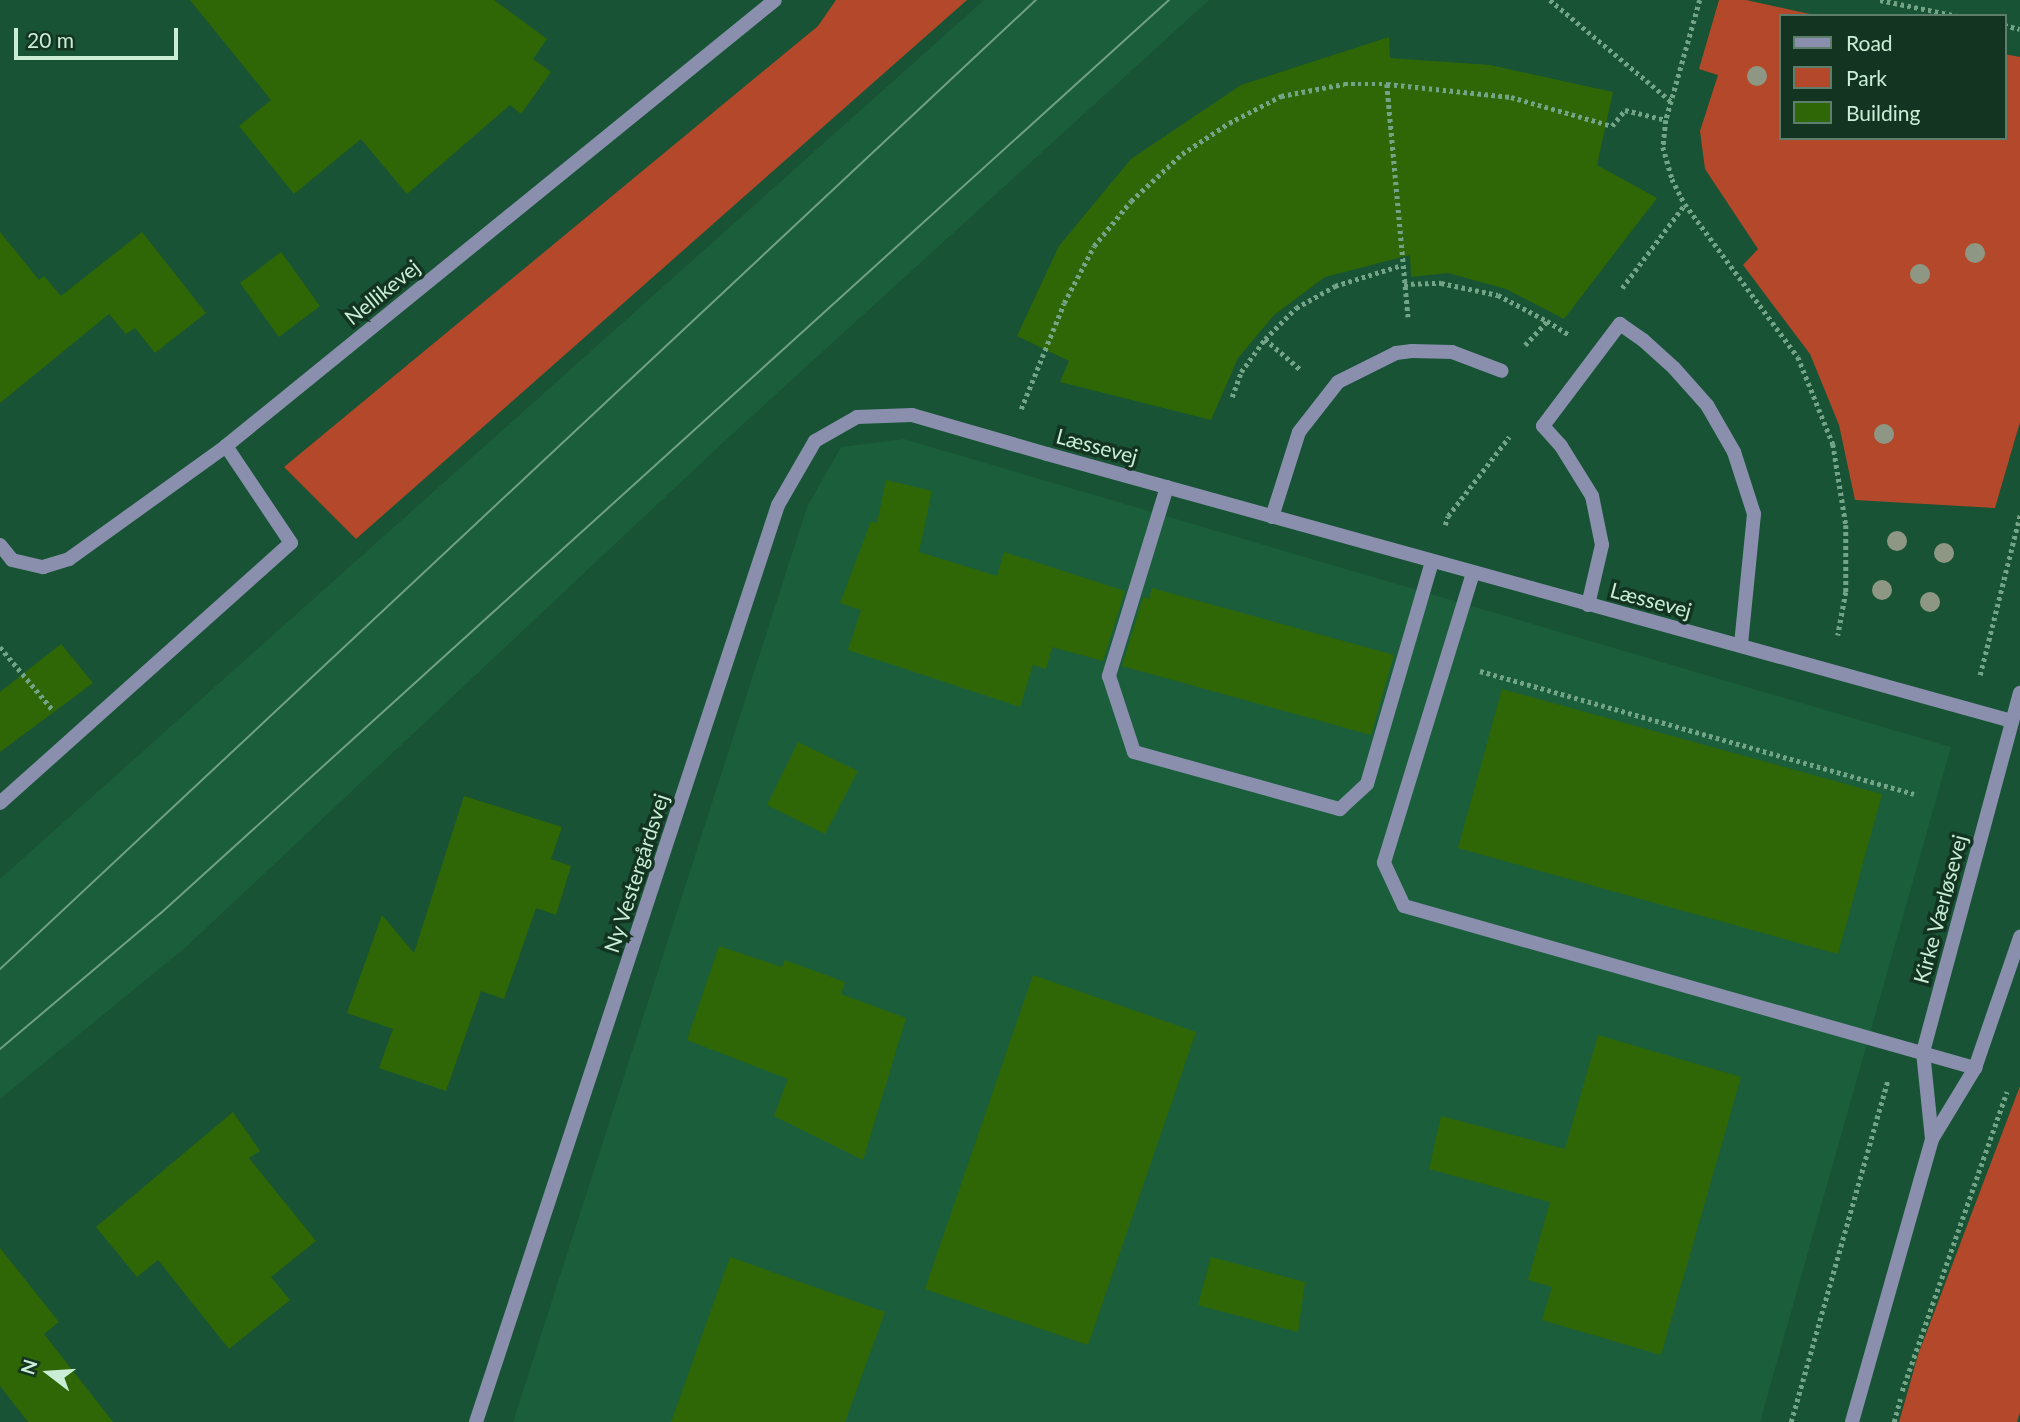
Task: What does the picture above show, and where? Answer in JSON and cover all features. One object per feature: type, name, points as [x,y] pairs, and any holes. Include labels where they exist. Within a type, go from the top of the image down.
[{"type":"street","name":"Nellikevej","points":[[0,545],[12,560],[43,567],[69,559],[226,446],[775,0]]},
{"type":"street","points":[[1588,604],[1602,545],[1591,496],[1560,446],[1542,426],[1620,324],[1643,340],[1707,405],[1734,452],[1754,514],[1741,645]]},
{"type":"street","points":[[1272,517],[1300,432],[1338,382],[1396,354],[1412,351],[1452,352],[1502,371]]},
{"type":"street","name":"Læssevej","points":[[912,415],[1432,562],[2016,722]]},
{"type":"street","name":"Ny Vestergårdsvej","points":[[476,1422],[778,505],[815,441],[857,417],[912,415]]},
{"type":"street","points":[[0,803],[291,543],[226,446]]},
{"type":"street","points":[[1167,487],[1109,676],[1134,752],[1340,809],[1367,784],[1432,562]]},
{"type":"street","points":[[1473,573],[1384,863],[1404,906],[1975,1068]]},
{"type":"street","name":"Kirke Værløsevej","points":[[1932,1139],[1923,1052],[2016,722],[2020,693]]},
{"type":"street","name":"Kirke Værløsevej","points":[[1852,1422],[1932,1139],[1975,1068],[2020,937]]},
{"type":"path","points":[[1550,0],[1673,103]]},
{"type":"path","points":[[1700,0],[1673,103],[1666,120],[1662,147],[1672,179],[1685,204],[1798,357],[1833,444],[1846,525],[1846,592],[1832,670]]},
{"type":"path","points":[[1881,0],[1948,14]]},
{"type":"path","points":[[1008,442],[1064,303],[1094,246],[1131,201],[1182,154],[1229,123],[1281,96],[1344,83],[1387,84],[1511,97],[1612,126],[1625,110],[1666,120]]},
{"type":"path","points":[[1387,84],[1412,351]]},
{"type":"path","points":[[1231,397],[1241,372],[1265,339],[1296,308],[1335,286],[1402,265]]},
{"type":"path","points":[[1404,284],[1441,283],[1498,295],[1599,353]]},
{"type":"path","points":[[1502,371],[1547,321]]},
{"type":"path","points":[[1265,339],[1329,393]]},
{"type":"path","points":[[1996,602],[2020,514]]},
{"type":"path","points":[[0,647],[75,736]]},
{"type":"path","points":[[1445,662],[1914,794]]},
{"type":"path","points":[[1791,1422],[1896,1045]]},
{"type":"path","points":[[1894,1422],[2011,1079]]},
{"type":"shaded area","points":[[984,0],[1209,0],[728,438],[186,947],[0,1099],[0,879]]},
{"type":"shaded area","points":[[904,439],[1951,747],[1760,1422],[513,1422],[807,507],[841,447]]},
{"type":"green space","points":[[836,0],[967,0],[356,539],[284,467],[818,26]]},
{"type":"green space","points":[[1719,0],[1746,0],[1810,14],[1778,14],[1778,140],[2006,140],[2006,54],[2020,57],[2020,422],[1995,508],[1855,500],[1839,425],[1810,354],[1743,265],[1758,249],[1705,169],[1700,131],[1718,75],[1699,69]]},
{"type":"green space","points":[[2020,1086],[2020,1412],[2017,1422],[1899,1422],[1918,1355]]},
{"type":"building","points":[[190,0],[494,0],[547,39],[533,59],[551,72],[521,114],[510,105],[407,194],[361,139],[294,194],[239,126],[271,100]]},
{"type":"building","points":[[1389,37],[1390,58],[1490,65],[1613,92],[1597,165],[1657,198],[1564,319],[1506,289],[1448,273],[1411,277],[1410,255],[1325,277],[1274,315],[1238,358],[1211,420],[1060,382],[1069,361],[1017,336],[1059,246],[1131,159],[1241,85]]},
{"type":"building","points":[[0,232],[39,280],[44,276],[61,296],[142,232],[206,313],[155,353],[135,328],[126,334],[109,314],[0,403]]},
{"type":"building","points":[[281,252],[320,306],[279,337],[240,283]]},
{"type":"building","points":[[886,480],[932,491],[919,552],[997,576],[1004,552],[1125,591],[1103,661],[1052,647],[1046,669],[1033,665],[1020,707],[848,650],[861,610],[840,603],[871,521],[877,523]]},
{"type":"building","points":[[1152,588],[1394,655],[1371,735],[1122,666],[1143,597],[1149,599]]},
{"type":"building","points":[[61,644],[93,683],[0,752],[0,692]]},
{"type":"building","points":[[1502,689],[1882,794],[1838,954],[1458,848]]},
{"type":"building","points":[[798,742],[858,771],[825,834],[767,805]]},
{"type":"building","points":[[464,796],[562,827],[551,859],[571,866],[556,915],[536,908],[504,999],[481,991],[446,1091],[379,1068],[393,1029],[347,1013],[382,915],[414,953]]},
{"type":"building","points":[[719,946],[782,967],[785,960],[845,982],[841,994],[906,1018],[863,1160],[774,1116],[788,1079],[687,1040]]},
{"type":"building","points":[[1033,975],[1196,1032],[1088,1345],[925,1289]]},
{"type":"building","points":[[1598,1035],[1741,1077],[1661,1355],[1542,1320],[1552,1287],[1528,1280],[1550,1202],[1429,1169],[1441,1116],[1565,1149]]},
{"type":"building","points":[[233,1112],[260,1151],[249,1158],[316,1241],[271,1277],[290,1300],[229,1349],[158,1260],[137,1277],[96,1227]]},
{"type":"building","points":[[0,1248],[59,1322],[44,1334],[113,1422],[28,1422],[0,1386]]},
{"type":"building","points":[[730,1257],[885,1312],[845,1422],[671,1422]]},
{"type":"building","points":[[1211,1257],[1305,1282],[1298,1332],[1198,1305]]},
{"type":"tram line","points":[[0,969],[1036,0]]},
{"type":"tram line","points":[[0,1049],[161,913],[1169,0]]}]
